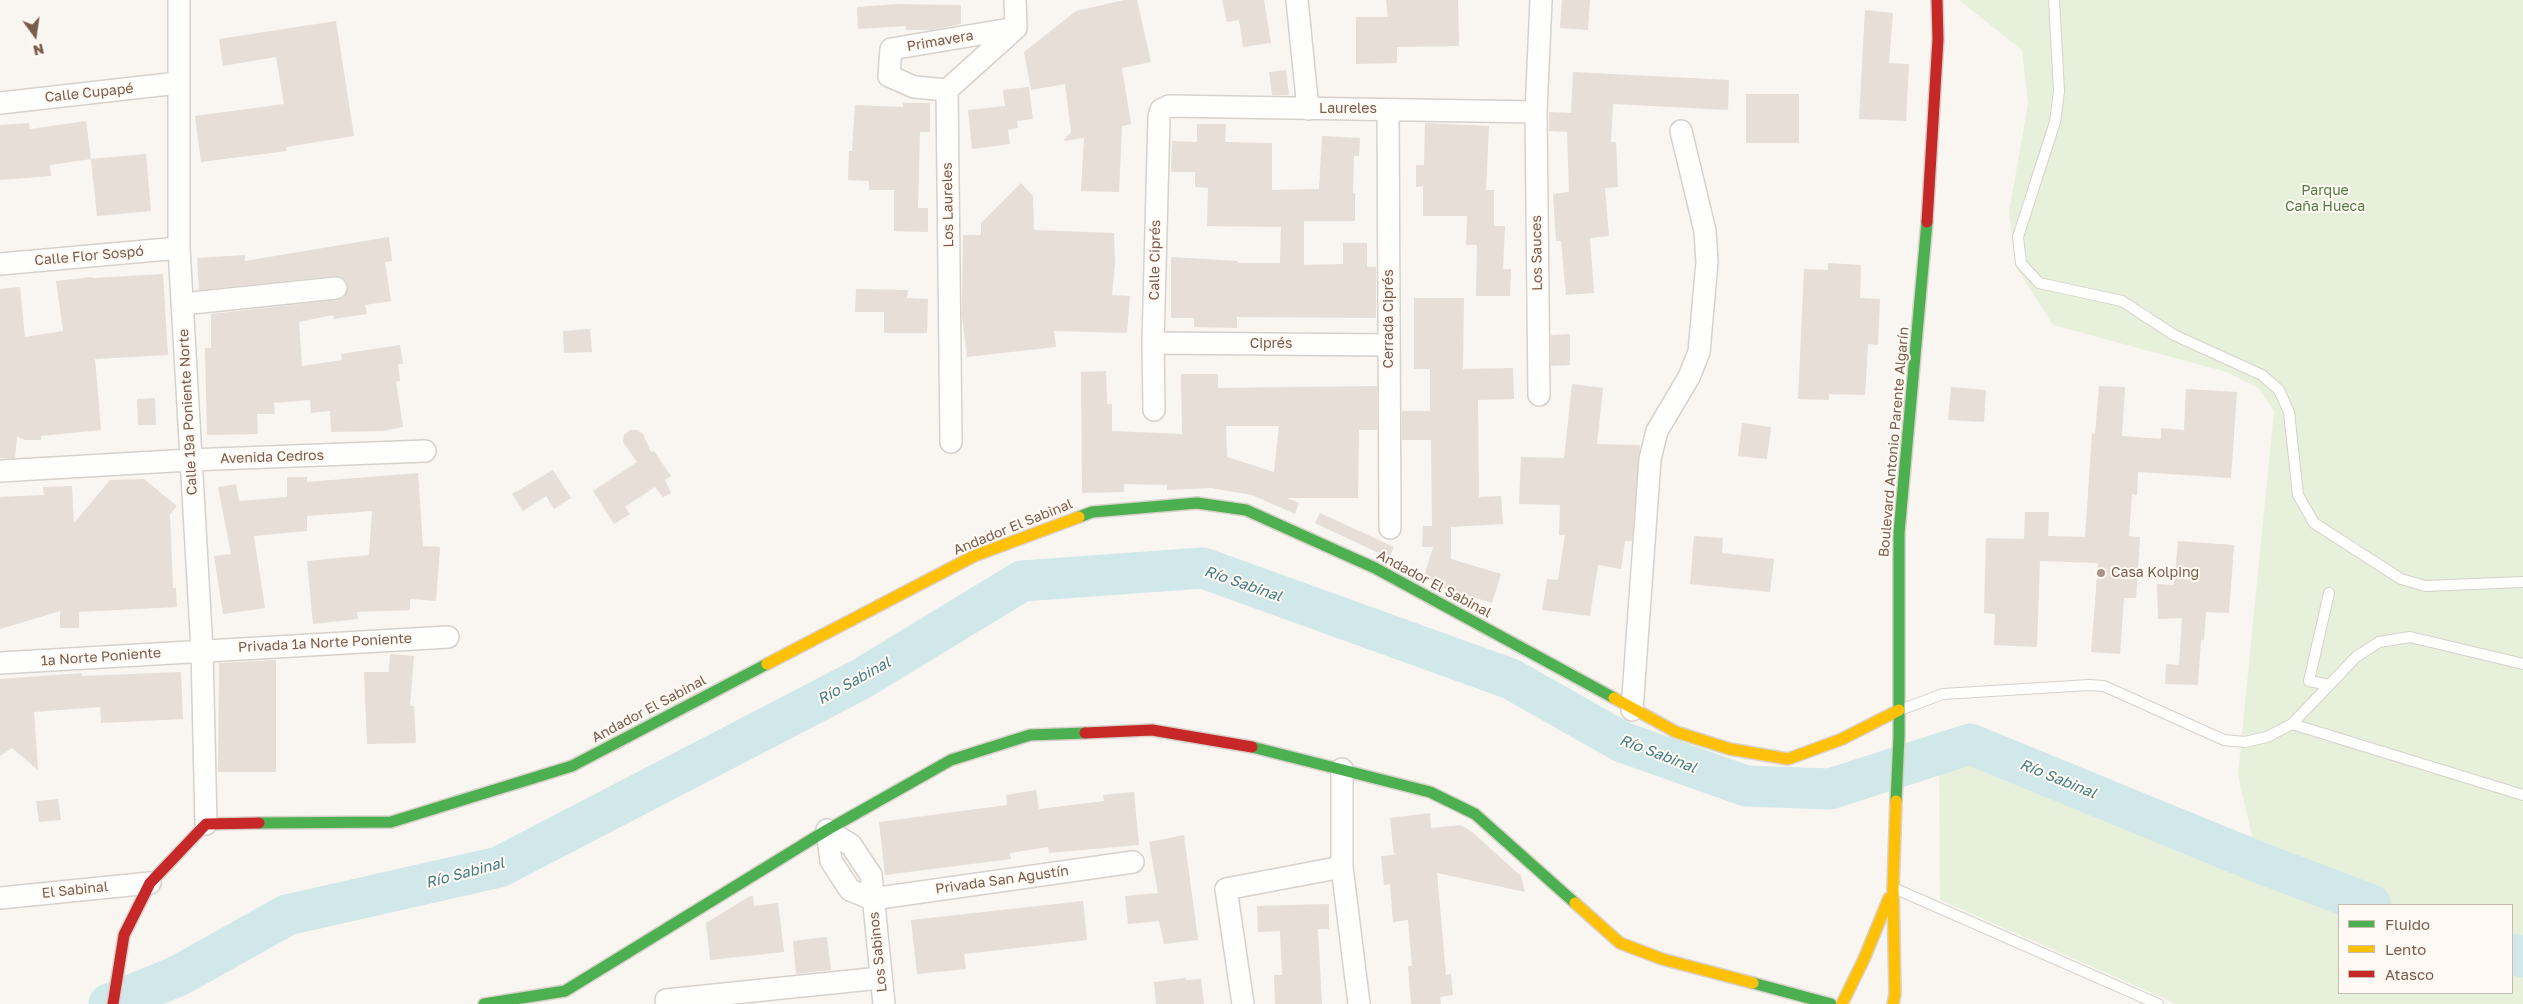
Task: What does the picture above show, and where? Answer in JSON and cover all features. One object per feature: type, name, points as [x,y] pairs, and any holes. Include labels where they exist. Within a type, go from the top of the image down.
[{"type":"street","name":"Calle 19a Poniente Norte","points":[[179,0],[179,248],[202,650],[206,824]]},
{"type":"street","points":[[946,90],[1016,28],[1015,0]]},
{"type":"street","points":[[1297,0],[1308,109]]},
{"type":"street","name":"Los Sauces","points":[[1539,395],[1536,112],[1541,0]]},
{"type":"street","name":"Boulevard Antonio Parente Algarín","points":[[1893,1004],[1895,994],[1893,882],[1899,736],[1899,533],[1925,256],[1938,39],[1937,0]]},
{"type":"street","name":"Primavera","points":[[946,90],[914,87],[888,76],[891,49],[1016,28]]},
{"type":"street","name":"Calle Cupapé","points":[[0,103],[178,84]]},
{"type":"street","name":"Los Laureles","points":[[946,90],[951,442]]},
{"type":"street","name":"Laureles","points":[[1161,110],[1169,106],[1536,112]]},
{"type":"street","name":"Calle Ciprés","points":[[1154,410],[1153,343],[1159,117],[1161,110]]},
{"type":"street","name":"Cerrada Ciprés","points":[[1388,110],[1390,528]]},
{"type":"street","points":[[1632,710],[1650,459],[1657,431],[1690,377],[1699,352],[1707,262],[1705,231],[1681,131]]},
{"type":"street","name":"Calle Flor Sospó","points":[[0,264],[179,248]]},
{"type":"street","points":[[182,304],[336,288]]},
{"type":"street","name":"Ciprés","points":[[1153,343],[1389,345]]},
{"type":"street","name":"Avenida Cedros","points":[[0,471],[190,460],[425,451]]},
{"type":"street","name":"Andador El Sabinal","points":[[206,824],[391,822],[572,766],[974,556],[1092,512],[1197,503],[1246,510],[1287,527],[1375,568],[1632,710],[1676,732],[1730,749],[1788,759],[1842,739],[1899,710]]},
{"type":"street","name":"Privada 1a Norte Poniente","points":[[202,650],[448,637]]},
{"type":"street","name":"1a Norte Poniente","points":[[0,663],[202,650]]},
{"type":"street","points":[[484,1004],[565,991],[827,830],[900,787],[951,760],[1030,735],[1152,730],[1269,750],[1430,792],[1475,814],[1620,943],[1662,959],[1831,1004]]},
{"type":"street","points":[[1342,769],[1342,867],[1359,1004]]},
{"type":"street","points":[[113,1004],[124,934],[150,883],[206,824]]},
{"type":"street","name":"Los Sabinos","points":[[827,830],[851,845],[871,875],[884,1004]]},
{"type":"street","name":"Privada San Agustín","points":[[872,899],[1133,862]]},
{"type":"street","points":[[1242,1004],[1226,889],[1342,867]]},
{"type":"street","name":"Boulevard Antonio Parente Algarín","points":[[1842,1004],[1864,959],[1893,882]]},
{"type":"street","name":"El Sabinal","points":[[0,898],[150,883]]},
{"type":"street","points":[[666,1000],[880,978]]},
{"type":"lane","points":[[2054,0],[2059,92],[2055,122],[2018,237],[2021,263],[2039,283],[2122,301],[2174,335],[2262,375],[2279,390],[2289,412],[2298,495],[2314,522],[2401,579],[2425,586],[2523,582]]},
{"type":"lane","points":[[2329,593],[2309,680],[2329,685]]},
{"type":"lane","points":[[1899,710],[1943,694],[2089,685],[2104,686],[2224,740],[2245,742],[2267,737],[2292,724],[2356,657],[2379,642],[2410,637],[2523,664]]},
{"type":"lane","points":[[2292,724],[2523,795]]},
{"type":"lane","points":[[1893,882],[2158,1004]]},
{"type":"green space","name":"Parque Caña Hueca","points":[[1959,0],[2523,0],[2523,1004],[2177,1004],[1940,900],[1939,754],[1970,744],[2258,862],[2238,775],[2274,411],[2260,389],[2227,372],[2053,325],[2016,267],[2009,212],[2028,104],[2022,50]]},
{"type":"building","points":[[1124,0],[1137,0],[1151,62],[1122,68],[1131,124],[1122,126],[1119,192],[1081,191],[1084,138],[1063,141],[1071,132],[1065,84],[1031,90],[1024,52],[1076,11]]},
{"type":"building","points":[[1222,0],[1264,0],[1271,43],[1243,47],[1239,20],[1227,22]]},
{"type":"building","points":[[1386,0],[1458,0],[1459,46],[1397,47],[1397,63],[1356,64],[1356,17],[1388,17]]},
{"type":"building","points":[[1562,0],[1590,0],[1588,30],[1560,28]]},
{"type":"building","points":[[898,4],[961,5],[961,24],[931,30],[906,30],[906,26],[858,29],[857,7]]},
{"type":"building","points":[[1865,10],[1893,13],[1889,63],[1909,64],[1906,121],[1859,119]]},
{"type":"building","points":[[336,21],[354,136],[286,147],[287,151],[201,162],[195,116],[284,104],[276,57],[223,66],[219,39]]},
{"type":"building","points":[[1286,70],[1289,95],[1272,95],[1269,72]]},
{"type":"building","points":[[1573,72],[1729,80],[1728,110],[1613,104],[1611,142],[1616,142],[1618,187],[1605,188],[1609,236],[1590,238],[1594,293],[1566,295],[1561,241],[1556,241],[1553,194],[1569,192],[1567,132],[1549,131],[1549,112],[1571,113]]},
{"type":"building","points":[[1029,87],[1033,119],[1017,121],[1018,128],[1008,130],[1010,144],[972,149],[968,110],[1005,106],[1003,90]]},
{"type":"building","points":[[1746,94],[1799,94],[1799,143],[1746,143]]},
{"type":"building","points":[[903,103],[930,103],[930,132],[920,132],[918,208],[928,208],[928,232],[894,231],[894,190],[869,190],[869,181],[848,180],[849,151],[852,151],[855,105],[903,107]]},
{"type":"building","points":[[86,121],[91,159],[50,165],[51,176],[0,180],[0,125],[29,123],[30,129]]},
{"type":"building","points":[[1425,123],[1489,126],[1486,190],[1494,190],[1494,226],[1505,226],[1503,269],[1511,269],[1510,296],[1476,296],[1477,245],[1466,245],[1467,216],[1423,216],[1423,186],[1416,187],[1416,165],[1424,165]]},
{"type":"building","points":[[1197,124],[1226,124],[1225,142],[1272,143],[1272,190],[1319,189],[1322,136],[1360,138],[1359,156],[1354,156],[1353,193],[1355,193],[1355,221],[1304,221],[1304,265],[1343,264],[1343,243],[1367,243],[1367,267],[1376,267],[1376,318],[1237,317],[1237,328],[1194,327],[1194,318],[1171,318],[1171,257],[1238,261],[1237,263],[1280,263],[1281,227],[1207,226],[1208,188],[1195,187],[1195,172],[1171,172],[1172,141],[1197,142]]},
{"type":"building","points":[[146,154],[151,211],[97,216],[91,159]]},
{"type":"building","points":[[1021,183],[1033,196],[1034,230],[1114,233],[1115,264],[1112,295],[1130,296],[1127,333],[1054,331],[1056,347],[967,357],[962,316],[963,235],[981,235],[981,223]]},
{"type":"building","points":[[389,237],[392,261],[385,262],[391,301],[365,305],[367,314],[334,319],[333,315],[299,322],[302,366],[342,360],[341,354],[400,345],[403,364],[398,364],[400,381],[396,382],[403,427],[383,431],[331,432],[330,411],[311,413],[310,400],[274,403],[275,414],[257,414],[258,434],[207,435],[205,348],[211,348],[211,314],[337,300],[344,298],[348,287],[346,280],[335,276],[199,290],[197,258],[245,255],[245,261]]},
{"type":"building","points":[[1828,263],[1861,265],[1860,298],[1880,299],[1878,345],[1868,344],[1865,395],[1829,394],[1829,400],[1798,399],[1804,269],[1828,270]]},
{"type":"building","points":[[163,274],[168,355],[95,359],[101,430],[41,436],[41,440],[25,440],[17,436],[15,458],[0,458],[0,289],[20,287],[25,337],[63,331],[56,281],[92,277]]},
{"type":"building","points":[[856,289],[908,290],[907,298],[928,299],[927,333],[884,333],[884,312],[855,312]]},
{"type":"building","points":[[1414,298],[1464,298],[1463,369],[1513,368],[1514,399],[1478,400],[1479,497],[1501,496],[1503,524],[1451,527],[1451,559],[1501,574],[1492,603],[1446,589],[1424,577],[1433,547],[1422,547],[1423,526],[1432,526],[1431,440],[1402,440],[1402,411],[1430,411],[1430,369],[1414,369]]},
{"type":"building","points":[[590,329],[592,352],[564,353],[563,331]]},
{"type":"building","points":[[1570,334],[1570,365],[1551,366],[1551,335]]},
{"type":"building","points":[[1106,371],[1107,404],[1112,404],[1112,431],[1182,434],[1181,374],[1218,374],[1218,388],[1377,386],[1377,430],[1359,430],[1358,498],[1287,498],[1299,503],[1295,514],[1252,495],[1211,488],[1167,490],[1167,485],[1124,484],[1124,492],[1082,493],[1081,372]],"holes":[[[1226,426],[1279,426],[1274,472],[1227,457]]]},
{"type":"building","points":[[1572,384],[1603,388],[1597,444],[1640,445],[1632,541],[1625,541],[1621,569],[1598,565],[1590,616],[1542,610],[1547,579],[1558,580],[1565,535],[1559,535],[1560,505],[1519,504],[1521,457],[1564,458]]},
{"type":"building","points":[[2099,386],[2125,387],[2122,436],[2161,439],[2161,428],[2184,430],[2186,389],[2237,392],[2231,478],[2138,472],[2137,495],[2132,494],[2129,536],[2140,537],[2136,598],[2124,598],[2120,654],[2091,652],[2098,563],[2040,561],[2037,647],[1994,645],[1995,614],[1984,613],[1986,538],[2024,539],[2025,512],[2049,512],[2048,536],[2085,537],[2092,433],[2095,434]]},
{"type":"building","points":[[1951,387],[1986,390],[1984,422],[1948,420]]},
{"type":"building","points":[[155,398],[156,425],[138,425],[137,399]]},
{"type":"building","points":[[1742,423],[1771,427],[1767,459],[1738,456]]},
{"type":"building","points":[[630,430],[637,430],[643,434],[651,452],[654,451],[671,476],[665,480],[671,493],[663,497],[655,487],[625,507],[630,514],[614,524],[593,491],[637,462],[623,442],[624,435]]},
{"type":"building","points":[[553,470],[571,498],[554,509],[546,496],[523,511],[512,494]]},
{"type":"building","points":[[418,473],[423,546],[440,547],[436,601],[410,599],[410,610],[357,612],[358,619],[313,624],[307,561],[369,555],[372,511],[307,516],[307,531],[254,536],[265,608],[223,614],[214,556],[231,554],[218,487],[236,484],[239,501],[287,497],[287,477],[307,477],[307,482]]},
{"type":"building","points":[[144,479],[177,506],[170,514],[173,588],[176,588],[177,607],[79,612],[79,628],[60,628],[60,611],[0,629],[0,497],[44,495],[43,487],[72,486],[74,523],[110,480]]},
{"type":"building","points":[[1320,513],[1394,547],[1389,558],[1315,523]]},
{"type":"building","points":[[1694,536],[1723,538],[1722,553],[1774,559],[1770,592],[1690,584]]},
{"type":"building","points":[[2178,541],[2234,545],[2229,613],[2206,612],[2204,640],[2201,640],[2198,685],[2165,684],[2166,664],[2179,665],[2182,618],[2158,619],[2157,584],[2174,585]]},
{"type":"building","points":[[390,654],[414,656],[410,706],[414,706],[416,743],[367,744],[364,672],[389,672]]},
{"type":"building","points":[[276,660],[276,772],[218,772],[219,663]]},
{"type":"building","points":[[181,672],[183,719],[101,723],[100,707],[34,712],[38,770],[12,748],[0,756],[0,679],[82,673],[82,676]]},
{"type":"building","points":[[1036,790],[1039,809],[1104,801],[1103,795],[1134,792],[1139,845],[1049,853],[1048,847],[1010,853],[1011,859],[885,875],[879,822],[1007,805],[1006,795]]},
{"type":"building","points":[[58,799],[61,820],[39,822],[36,801]]},
{"type":"building","points":[[1430,813],[1431,828],[1461,825],[1472,832],[1521,876],[1525,892],[1437,873],[1446,975],[1451,974],[1453,995],[1440,997],[1441,1004],[1411,1004],[1408,966],[1412,966],[1408,920],[1393,922],[1390,884],[1384,885],[1381,856],[1394,855],[1390,818]]},
{"type":"building","points":[[1184,835],[1198,940],[1164,944],[1159,921],[1128,924],[1125,896],[1158,893],[1149,842]]},
{"type":"building","points":[[753,896],[754,906],[778,903],[784,952],[710,960],[706,923]]},
{"type":"building","points":[[1083,901],[1087,940],[964,954],[966,969],[917,974],[911,920]]},
{"type":"building","points":[[1329,904],[1329,929],[1318,929],[1322,1004],[1275,1004],[1274,975],[1282,975],[1280,931],[1258,932],[1257,906]]},
{"type":"building","points":[[827,937],[831,970],[796,974],[793,941]]},
{"type":"building","points":[[1186,978],[1186,980],[1201,979],[1204,1004],[1156,1004],[1154,982]]},
{"type":"waterway","name":"Río Sabinal","points":[[109,1004],[178,976],[287,915],[499,867],[861,679],[1022,581],[1203,568],[1511,679],[1622,742],[1746,786],[1830,789],[1970,744],[2258,862],[2368,904]]},
{"type":"waterway","name":"Río Sabinal","points":[[2513,954],[2523,957]]},
{"type":"traffic: fast","points":[[1896,801],[1899,736],[1899,533],[1927,222]]},
{"type":"traffic: fast","points":[[1079,517],[1092,512],[1197,503],[1246,510],[1375,568],[1614,698]]},
{"type":"traffic: fast","points":[[259,823],[391,822],[572,766],[767,664]]},
{"type":"traffic: fast","points":[[484,1004],[565,991],[827,830],[951,760],[1030,735],[1085,733]]},
{"type":"traffic: fast","points":[[1252,747],[1430,792],[1475,814],[1575,903]]},
{"type":"traffic: fast","points":[[1753,983],[1831,1004]]},
{"type":"traffic: slow","points":[[767,664],[974,556],[1079,517]]},
{"type":"traffic: slow","points":[[1614,698],[1676,732],[1730,749],[1788,759],[1842,739],[1899,710]]},
{"type":"traffic: slow","points":[[1893,1004],[1895,994],[1893,888],[1896,801]]},
{"type":"traffic: slow","points":[[1842,1004],[1864,959],[1889,898]]},
{"type":"traffic: slow","points":[[1575,903],[1620,943],[1662,959],[1753,983]]},
{"type":"traffic: jam","points":[[1927,222],[1938,39],[1937,0]]},
{"type":"traffic: jam","points":[[1085,733],[1152,730],[1252,747]]},
{"type":"traffic: jam","points":[[113,1004],[124,935],[150,883],[206,824],[259,823]]},
{"type":"place","name":"Casa Kolping","points":[[2101,573]]}]
